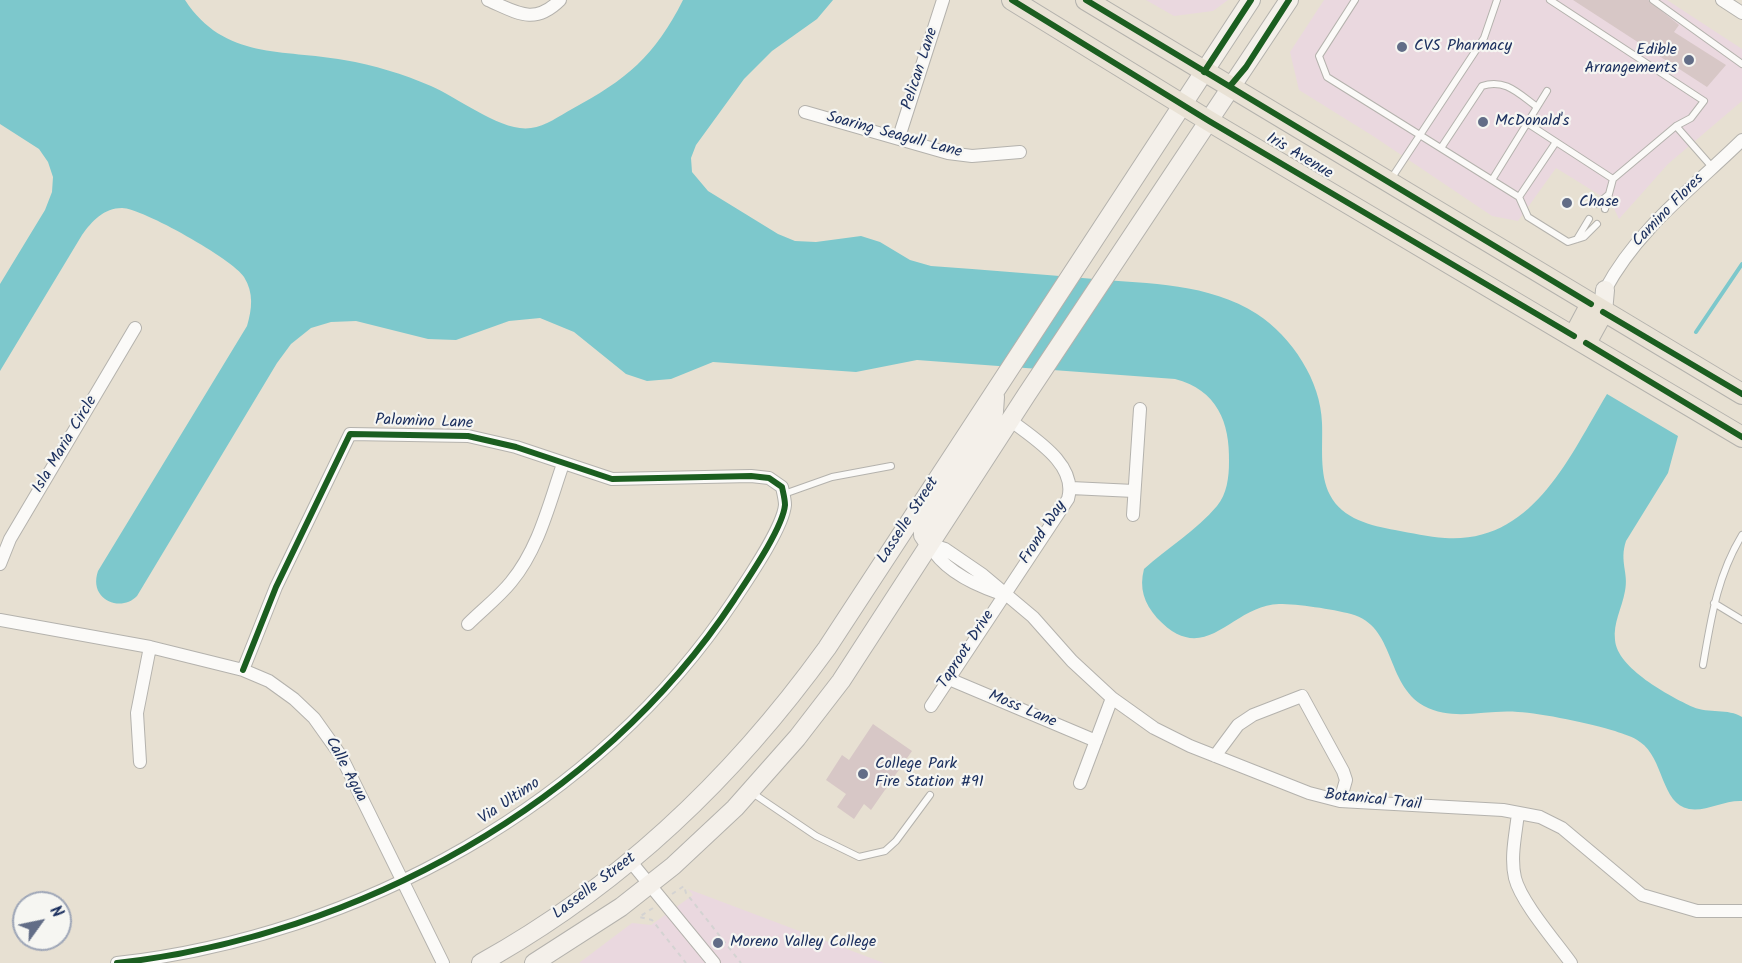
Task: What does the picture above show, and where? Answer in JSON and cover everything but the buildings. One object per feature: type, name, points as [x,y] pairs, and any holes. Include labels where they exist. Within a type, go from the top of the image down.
[{"type":"main road","name":"Iris Avenue","points":[[1012,0],[1209,121],[1742,437]]},
{"type":"main road","name":"Iris Avenue","points":[[1086,0],[1742,394]]},
{"type":"main road","name":"Lasselle Street","points":[[481,963],[541,927],[632,862],[731,768],[801,684],[1251,0]]},
{"type":"main road","name":"Lasselle Street","points":[[534,963],[621,907],[689,851],[751,792],[797,738],[840,681],[1027,393],[1289,0]]},
{"type":"main road","name":"Camino Flores","points":[[1597,308],[1605,290]]},
{"type":"main road","points":[[1580,339],[1597,308]]},
{"type":"main road","points":[[929,544],[923,535],[923,525],[989,423],[994,412],[995,389]]},
{"type":"street","points":[[488,0],[525,16],[541,15],[560,0]]},
{"type":"street","name":"Pelican Lane","points":[[899,137],[944,0]]},
{"type":"street","points":[[1722,0],[1742,13]]},
{"type":"street","name":"Soaring Seagull Lane","points":[[805,112],[899,137],[948,153],[972,156],[1020,152]]},
{"type":"street","name":"Camino Flores","points":[[1605,290],[1620,264],[1655,221],[1742,140]]},
{"type":"street","name":"Isla Maria Circle","points":[[0,564],[10,539],[135,328]]},
{"type":"street","points":[[1133,515],[1140,410]]},
{"type":"street","name":"Frond Way","points":[[1004,594],[1064,505],[1071,488],[1063,469],[1050,453],[1010,420]]},
{"type":"street","name":"Palomino Lane","points":[[243,670],[276,587],[350,434],[468,436],[516,447],[612,479],[751,476],[769,478],[782,490]]},
{"type":"street","points":[[468,624],[511,582],[525,562],[537,539],[563,464]]},
{"type":"street","points":[[1071,488],[1134,491]]},
{"type":"street","name":"Via Ultimo","points":[[117,963],[198,950],[266,933],[338,908],[401,881],[457,852],[529,807],[563,782],[640,715],[695,652],[747,580],[779,523],[785,505],[782,490]]},
{"type":"street","name":"Botanical Trail","points":[[929,544],[945,549],[983,575],[1033,617],[1072,661],[1112,698],[1173,739],[1310,793],[1340,801],[1518,813],[1540,817],[1562,828],[1642,895],[1697,911],[1742,911]]},
{"type":"street","name":"Taproot Drive","points":[[932,706],[1004,594]]},
{"type":"street","name":"Calle Agua","points":[[0,620],[150,648],[243,670],[269,681],[294,699],[328,735],[442,963]]},
{"type":"street","points":[[140,762],[137,712],[150,648]]},
{"type":"street","name":"Moss Lane","points":[[949,679],[1096,741]]},
{"type":"street","points":[[1215,756],[1238,725],[1253,715],[1302,696],[1343,771],[1346,780],[1340,801]]},
{"type":"street","points":[[1080,783],[1112,698]]},
{"type":"street","points":[[1518,813],[1513,856],[1515,878],[1531,908],[1571,963]]},
{"type":"street","points":[[632,862],[714,963]]},
{"type":"lane","points":[[1355,0],[1328,38],[1319,56],[1327,77],[1519,197],[1528,217],[1568,242],[1584,237],[1597,224]]},
{"type":"lane","points":[[1389,182],[1484,38],[1497,0]]},
{"type":"lane","points":[[1550,0],[1704,101],[1690,118],[1676,126],[1613,179],[1605,209]]},
{"type":"lane","points":[[1653,0],[1742,64]]},
{"type":"lane","points":[[1441,148],[1482,86],[1503,83],[1537,107]]},
{"type":"lane","points":[[1492,180],[1547,91]]},
{"type":"lane","points":[[1527,123],[1613,179]]},
{"type":"lane","points":[[1676,126],[1712,167]]},
{"type":"lane","points":[[1519,197],[1556,142]]},
{"type":"lane","points":[[1597,204],[1608,195]]},
{"type":"lane","points":[[1577,240],[1588,219]]},
{"type":"lane","points":[[782,490],[891,465]]},
{"type":"lane","points":[[1703,665],[1714,603],[1725,566],[1741,539]]},
{"type":"lane","points":[[1714,603],[1742,620]]},
{"type":"lane","points":[[751,792],[816,836],[859,857],[885,852],[896,841],[930,795]]},
{"type":"shaded area","points":[[1146,0],[1228,0],[1213,11],[1174,16]]},
{"type":"shaded area","points":[[1324,0],[1667,0],[1742,49],[1742,101],[1668,164],[1619,219],[1611,202],[1556,168],[1518,221],[1492,216],[1373,136],[1299,90],[1290,52]]},
{"type":"shaded area","name":"Moreno Valley College","points":[[688,889],[884,963],[579,963],[632,923],[651,925],[693,895]]},
{"type":"water","points":[[0,0],[185,0],[201,19],[218,33],[236,42],[277,52],[344,60],[388,70],[442,91],[494,120],[520,128],[531,128],[547,123],[623,77],[637,65],[661,37],[683,0],[833,0],[817,19],[772,51],[744,79],[696,145],[691,158],[692,172],[708,191],[778,234],[795,241],[816,242],[861,236],[880,242],[910,260],[931,266],[1157,284],[1199,291],[1238,304],[1257,314],[1282,335],[1302,361],[1310,376],[1320,407],[1324,478],[1335,503],[1358,520],[1386,528],[1445,538],[1476,536],[1502,527],[1525,512],[1545,492],[1578,444],[1607,394],[1678,436],[1668,473],[1626,541],[1623,555],[1626,585],[1615,628],[1615,640],[1618,650],[1634,671],[1671,696],[1699,709],[1737,714],[1742,717],[1742,801],[1695,809],[1680,805],[1673,799],[1648,749],[1635,739],[1615,731],[1567,719],[1528,713],[1459,714],[1436,711],[1424,706],[1402,684],[1376,630],[1365,620],[1351,614],[1315,607],[1279,604],[1262,607],[1204,637],[1190,638],[1174,632],[1157,618],[1146,601],[1142,589],[1144,569],[1217,506],[1223,496],[1229,474],[1227,434],[1218,410],[1201,391],[1175,379],[917,360],[856,372],[713,362],[671,379],[647,381],[626,374],[574,332],[540,318],[509,321],[456,340],[428,339],[356,321],[331,322],[311,328],[291,344],[277,363],[137,596],[123,603],[108,601],[98,590],[96,581],[98,571],[247,326],[251,295],[244,277],[237,269],[187,236],[133,210],[122,208],[110,210],[94,220],[82,235],[0,371],[0,284],[45,210],[52,192],[53,177],[48,162],[39,149],[0,124]]},
{"type":"waterway","points":[[1696,332],[1742,264]]},
{"type":"cycle path","points":[[1012,0],[1209,121],[1574,336]]},
{"type":"cycle path","points":[[1086,0],[1591,304]]},
{"type":"cycle path","points":[[1204,72],[1251,0]]},
{"type":"cycle path","points":[[1230,86],[1246,67],[1289,0]]},
{"type":"cycle path","points":[[1603,312],[1742,394]]},
{"type":"cycle path","points":[[1586,343],[1742,437]]},
{"type":"cycle path","points":[[117,963],[207,948],[296,924],[383,890],[465,848],[543,797],[615,739],[679,673],[734,600],[771,540],[783,515],[785,505],[782,487],[769,478],[751,476],[612,479],[516,447],[468,436],[350,434],[276,587],[243,670]]},
{"type":"place","name":"CVS Pharmacy","points":[[1402,47]]},
{"type":"place","name":"Edible Arrangements","points":[[1689,60]]},
{"type":"place","name":"McDonald's","points":[[1483,122]]},
{"type":"place","name":"Chase","points":[[1567,203]]},
{"type":"place","name":"College Park Fire Station #91","points":[[863,774]]},
{"type":"place","name":"Moreno Valley College","points":[[718,943]]}]
